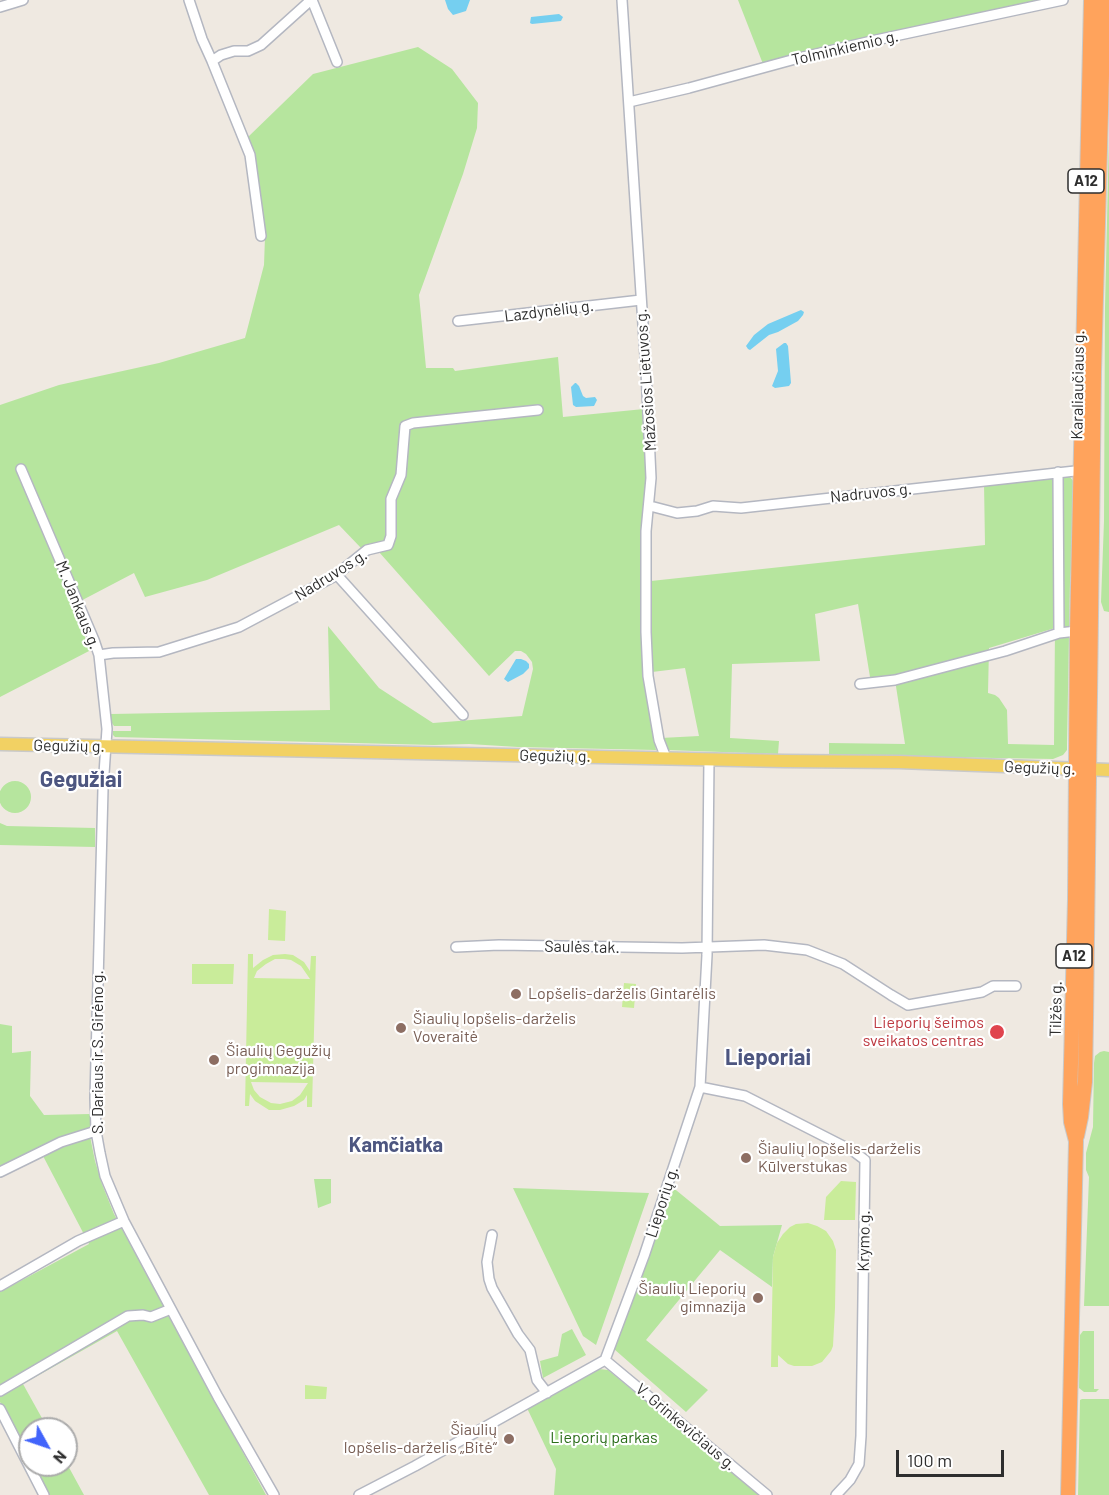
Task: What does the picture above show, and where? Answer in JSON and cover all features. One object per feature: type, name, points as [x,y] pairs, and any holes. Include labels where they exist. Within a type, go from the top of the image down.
[{"type":"highway","name":"Karaliaučiaus g.","points":[[1090,0],[1087,470],[1090,770]]},
{"type":"highway","name":"Karaliaučiaus g.","points":[[1075,769],[1077,631],[1094,372],[1104,0]]},
{"type":"highway","name":"Tilžės g.","points":[[1075,769],[1075,899],[1070,1104],[1071,1122],[1076,1141]]},
{"type":"highway","name":"Tilžės g.","points":[[1068,1495],[1076,1141],[1085,1082],[1090,770]]},
{"type":"main road","name":"Gegužių g.","points":[[0,744],[899,762],[1109,770]]},
{"type":"street","points":[[0,7],[23,0]]},
{"type":"street","points":[[189,0],[202,39],[250,155],[261,236]]},
{"type":"street","points":[[212,61],[220,55],[234,51],[248,51],[261,45],[311,0],[337,62]]},
{"type":"street","name":"Mažosios Lietuvos g.","points":[[622,0],[651,478],[646,531],[648,676],[658,740],[666,758]]},
{"type":"street","name":"Tolminkiemio g.","points":[[629,102],[857,44],[1063,0]]},
{"type":"street","name":"Lazdynėlių g.","points":[[458,321],[641,300]]},
{"type":"street","name":"Nadruvos g.","points":[[99,655],[159,652],[239,627],[337,575],[367,550],[388,545],[391,536],[391,499],[401,475],[405,426],[413,423],[538,410]]},
{"type":"street","name":"M. Jankaus g.","points":[[21,469],[99,655],[107,729],[105,747]]},
{"type":"street","name":"Nadruvos g.","points":[[650,506],[677,513],[697,511],[713,506],[741,508],[1087,470]]},
{"type":"street","points":[[1058,472],[1059,633]]},
{"type":"street","points":[[337,575],[463,715]]},
{"type":"street","points":[[860,684],[895,680],[1005,651],[1059,633],[1077,631]]},
{"type":"street","name":"S. Dariaus ir S. Girėno g.","points":[[105,747],[95,1098],[96,1131],[105,1176],[124,1221],[274,1495]]},
{"type":"street","name":"Lieporių g.","points":[[605,1360],[644,1256],[700,1087],[708,947],[710,759]]},
{"type":"street","name":"Saulės tak.","points":[[456,947],[499,945],[682,948],[764,945],[807,950],[843,964],[908,1005],[982,992],[993,986],[1016,986]]},
{"type":"street","name":"Krymo g.","points":[[700,1087],[745,1096],[854,1151],[865,1160],[859,1464],[850,1480],[836,1495]]},
{"type":"street","points":[[0,1172],[61,1142],[96,1131]]},
{"type":"street","points":[[0,1286],[78,1241],[124,1221]]},
{"type":"street","points":[[492,1235],[487,1262],[492,1288],[518,1334],[530,1350],[537,1380],[547,1393]]},
{"type":"street","points":[[0,1390],[128,1316],[151,1317],[171,1309]]},
{"type":"street","points":[[359,1495],[605,1360]]},
{"type":"street","name":"V. Grinkevičiaus g.","points":[[605,1360],[767,1495]]},
{"type":"street","points":[[0,1408],[44,1495]]},
{"type":"green space","points":[[738,0],[1042,0],[872,37],[763,64]]},
{"type":"green space","points":[[418,47],[452,69],[478,103],[477,128],[463,174],[419,295],[426,368],[453,368],[455,371],[558,357],[563,417],[644,409],[648,469],[641,641],[643,671],[656,750],[115,737],[113,735],[113,731],[131,731],[131,726],[114,726],[110,720],[111,714],[330,710],[328,626],[379,688],[433,723],[522,716],[533,669],[532,662],[526,654],[515,651],[489,676],[371,543],[361,548],[339,525],[207,580],[145,597],[134,573],[71,606],[91,650],[0,697],[0,405],[59,385],[159,363],[245,338],[264,265],[265,237],[247,138],[313,74]]},
{"type":"green space","points":[[1109,134],[1109,612],[1104,611],[1101,602]]},
{"type":"green space","points":[[1065,475],[1075,483],[1075,521],[1070,582],[1067,750],[1063,755],[1053,759],[829,755],[829,743],[905,744],[895,680],[871,683],[858,604],[815,614],[820,661],[732,664],[730,738],[779,741],[778,754],[667,750],[661,738],[699,736],[685,668],[652,672],[651,581],[985,545],[984,483]],"holes":[[[1055,628],[1054,745],[1008,744],[1007,710],[999,698],[988,693],[989,648]]]},
{"type":"green space","points":[[15,781],[26,786],[31,797],[26,808],[15,813],[4,808],[-1,797],[4,786]]},
{"type":"green space","points":[[0,823],[7,826],[95,828],[95,847],[0,845]]},
{"type":"green space","points":[[269,909],[286,911],[285,941],[268,940]]},
{"type":"green space","points":[[248,954],[253,954],[253,968],[273,955],[285,954],[293,955],[304,962],[310,971],[311,956],[316,956],[312,1107],[307,1107],[307,1095],[304,1100],[294,1106],[269,1110],[255,1101],[250,1094],[249,1106],[245,1106]],"holes":[[[275,959],[291,960],[301,966],[310,979],[254,978],[257,971]],[[251,1082],[307,1083],[308,1083],[300,1095],[292,1101],[280,1104],[271,1103],[260,1097]]]},
{"type":"green space","points":[[192,964],[234,964],[233,984],[192,984]]},
{"type":"green space","points":[[624,983],[636,984],[634,1008],[622,1007]]},
{"type":"green space","points":[[0,1024],[12,1026],[12,1053],[31,1051],[30,1096],[44,1115],[90,1114],[91,1130],[66,1135],[0,1168]]},
{"type":"green space","points":[[1104,1051],[1109,1052],[1109,1306],[1084,1306],[1089,1177],[1086,1170],[1086,1153],[1093,1127],[1095,1056]]},
{"type":"green space","points":[[90,1136],[102,1184],[114,1214],[266,1495],[209,1495],[117,1331],[23,1384],[41,1417],[18,1417],[18,1437],[0,1402],[0,1292],[89,1244],[42,1154]]},
{"type":"green space","points":[[314,1179],[331,1179],[331,1203],[318,1208]]},
{"type":"green space","points":[[841,1181],[856,1182],[855,1220],[824,1220],[826,1197]]},
{"type":"green space","points":[[671,1186],[720,1226],[782,1225],[773,1257],[772,1287],[720,1250],[646,1340],[708,1390],[686,1412],[614,1349]]},
{"type":"green space","points":[[513,1188],[649,1193],[596,1345],[583,1336]]},
{"type":"green space","points":[[808,1223],[826,1231],[836,1250],[833,1346],[822,1362],[812,1366],[794,1366],[778,1355],[778,1367],[771,1367],[773,1257],[777,1243],[790,1227]]},
{"type":"green space","points":[[572,1329],[586,1355],[543,1378],[540,1361],[558,1356],[562,1334]]},
{"type":"green space","points":[[1083,1331],[1094,1331],[1094,1389],[1099,1389],[1096,1392],[1084,1392],[1079,1388],[1080,1335]]},
{"type":"green space","name":"Lieporių parkas","points":[[599,1369],[608,1370],[760,1495],[554,1495],[556,1469],[527,1408]]},
{"type":"green space","points":[[305,1385],[327,1387],[326,1399],[305,1399]]},
{"type":"green space","points":[[1109,1399],[1109,1495],[1078,1495],[1080,1400]]},
{"type":"green space","points":[[38,1477],[74,1477],[84,1495],[47,1495]]},
{"type":"water","points":[[445,0],[470,0],[466,11],[453,15]]},
{"type":"water","points":[[559,14],[563,17],[561,21],[530,23],[531,17]]},
{"type":"water","points":[[801,310],[804,312],[798,321],[769,335],[750,350],[748,349],[746,346],[754,335],[768,324]]},
{"type":"water","points":[[784,343],[788,346],[791,383],[789,386],[775,388],[772,386],[778,371],[776,349]]},
{"type":"water","points":[[575,383],[579,386],[583,396],[595,397],[597,400],[594,406],[576,407],[573,405],[571,387]]},
{"type":"water","points":[[516,659],[526,661],[529,668],[508,682],[504,679]]},
{"type":"place","name":"Lopšelis-darželis Gintarėlis","points":[[516,994]]},
{"type":"place","name":"Šiaulių lopšelis-darželis Voveraitė","points":[[401,1028]]},
{"type":"place","name":"Lieporių šeimos sveikatos centras","points":[[997,1032]]},
{"type":"place","name":"Šiaulių Gegužių progimnazija","points":[[214,1060]]},
{"type":"place","name":"Šiaulių lopšelis-darželis Kūlverstukas","points":[[746,1158]]},
{"type":"place","name":"Šiaulių Lieporių gimnazija","points":[[758,1298]]},
{"type":"place","name":"Šiaulių lopšelis-darželis „Bitė“","points":[[509,1439]]},
{"type":"district","name":"Gegužiai","points":[[81,780]]},
{"type":"district","name":"Lieporiai","points":[[768,1058]]},
{"type":"district","name":"Kamčiatka","points":[[396,1145]]}]
